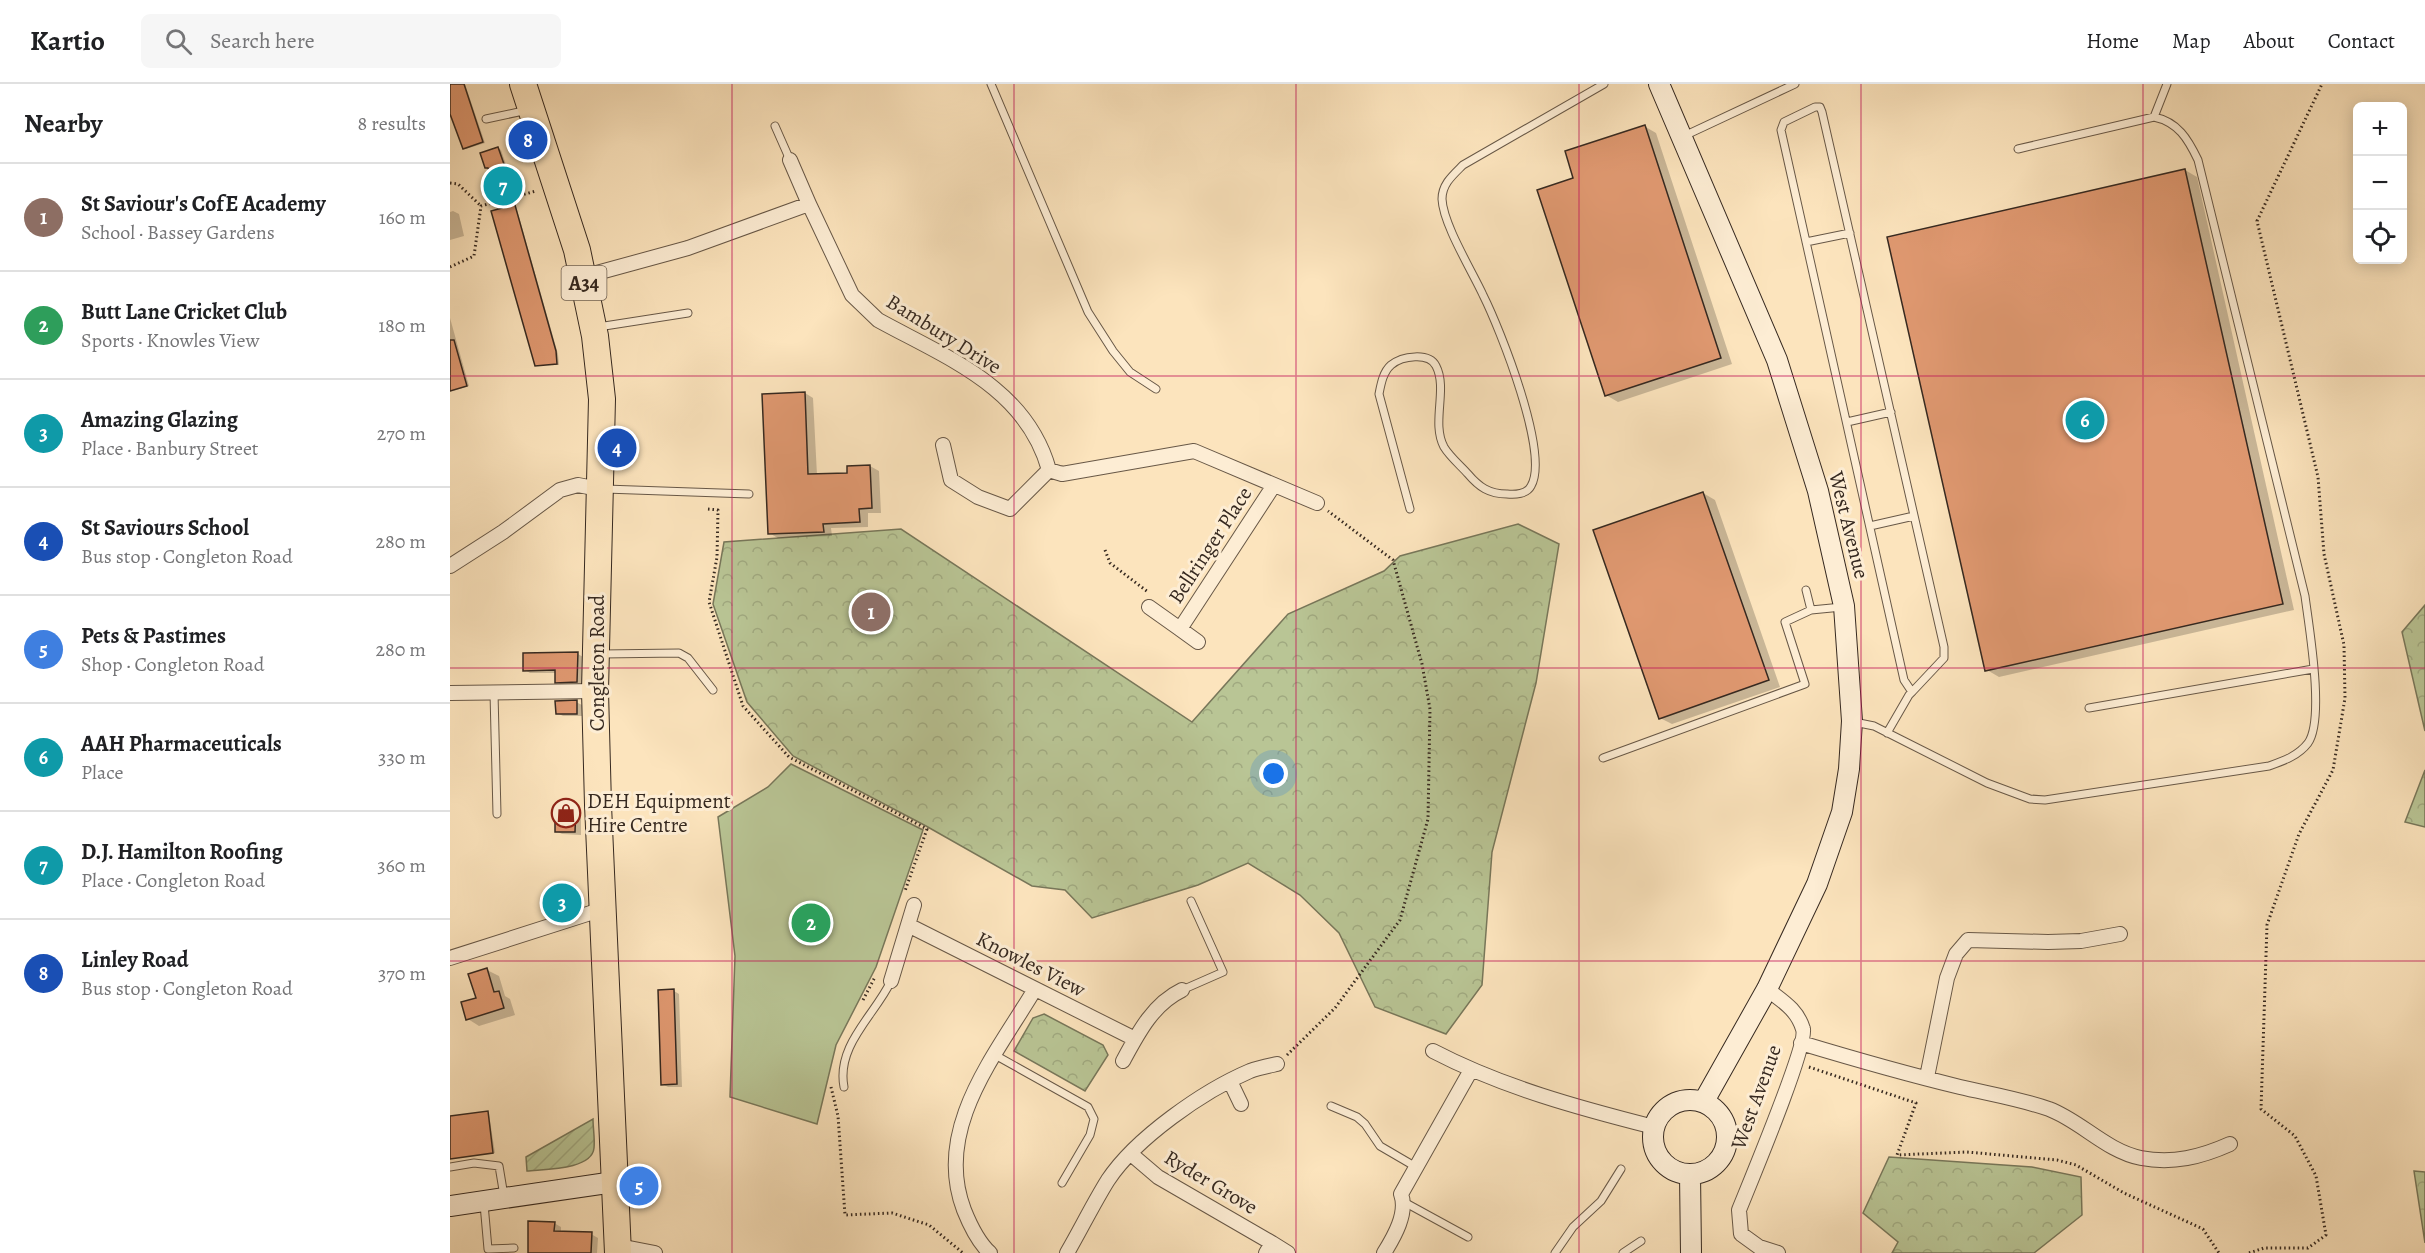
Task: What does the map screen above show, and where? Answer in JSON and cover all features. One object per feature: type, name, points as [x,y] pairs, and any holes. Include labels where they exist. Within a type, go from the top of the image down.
[{"type":"highway","name":"Congleton Road","points":[[523,84],[577,250],[593,328],[602,399],[595,692],[618,1250]]},
{"type":"street","name":"West Avenue","points":[[1659,84],[1777,360],[1818,491],[1844,606],[1852,721],[1849,769],[1842,812],[1817,884],[1767,989],[1704,1101]]},
{"type":"street","name":"Bambury Drive","points":[[790,160],[852,295],[878,320],[979,376],[1018,410],[1042,447],[1049,470]]},
{"type":"street","points":[[582,277],[688,248],[809,204]]},
{"type":"street","points":[[943,445],[951,480],[978,497],[1010,509],[1049,470],[1062,474],[1194,451],[1317,503]]},
{"type":"street","points":[[450,566],[503,532],[560,490],[578,485],[599,489]]},
{"type":"street","name":"Bellringer Place","points":[[1180,629],[1275,485]]},
{"type":"street","name":"Bellringer Place","points":[[1149,606],[1198,642]]},
{"type":"street","points":[[450,693],[595,692]]},
{"type":"street","points":[[891,981],[908,925],[909,901]]},
{"type":"street","points":[[450,958],[603,909]]},
{"type":"street","name":"Knowles View","points":[[908,925],[1135,1039]]},
{"type":"street","points":[[1927,1077],[1947,978],[1956,954],[1968,940],[2081,941],[2120,934]]},
{"type":"street","points":[[990,1253],[969,1224],[957,1191],[954,1165],[956,1143],[971,1096],[1035,989]]},
{"type":"street","name":"West Avenue","points":[[1767,989],[1795,1011],[1804,1031],[1796,1062],[1739,1210],[1741,1234],[1759,1247],[1778,1253]]},
{"type":"street","points":[[1123,1061],[1135,1039],[1158,1007],[1170,996],[1182,990]]},
{"type":"street","points":[[1802,1043],[1862,1062],[2021,1100],[2052,1111],[2120,1151],[2142,1158],[2179,1160],[2203,1156],[2230,1144]]},
{"type":"street","points":[[1433,1051],[1471,1070],[1542,1095],[1653,1127]]},
{"type":"street","name":"Ryder Grove","points":[[1067,1253],[1109,1179],[1146,1137],[1230,1081],[1252,1070],[1277,1064]]},
{"type":"street","points":[[1384,1253],[1396,1233],[1404,1202],[1401,1194],[1471,1070]]},
{"type":"street","points":[[1230,1081],[1241,1104]]},
{"type":"street","points":[[1685,1099],[1704,1101],[1715,1108],[1726,1124],[1728,1143],[1720,1160],[1707,1170],[1690,1174],[1664,1164],[1654,1146],[1653,1127],[1667,1107],[1685,1099]]},
{"type":"street","name":"Ryder Grove","points":[[1131,1154],[1158,1177],[1269,1248],[1288,1253]]},
{"type":"street","points":[[1690,1174],[1691,1253]]},
{"type":"street","points":[[450,1206],[614,1182]]},
{"type":"street","points":[[618,1250],[655,1253]]},
{"type":"lane","points":[[991,84],[1088,312],[1099,332],[1130,372],[1156,389]]},
{"type":"lane","points":[[1410,509],[1379,394],[1382,379],[1390,366],[1399,360],[1425,357],[1435,363],[1439,373],[1443,446],[1478,486],[1493,493],[1524,492],[1531,488],[1535,474],[1536,450],[1531,428],[1493,315],[1448,222],[1442,199],[1444,185],[1463,165],[1604,84]]},
{"type":"lane","points":[[1682,137],[1795,84]]},
{"type":"lane","points":[[2154,117],[2167,84]]},
{"type":"lane","points":[[1887,733],[1912,692],[1944,658],[1944,647],[1822,112],[1820,107],[1815,107],[1781,125],[1904,680],[1912,692]]},
{"type":"lane","points":[[486,119],[532,109]]},
{"type":"lane","points":[[1852,721],[1874,726],[1987,783],[2030,799],[2044,800],[2269,766],[2285,760],[2304,747],[2315,725],[2313,669],[2305,596],[2198,159],[2189,141],[2167,120],[2154,117],[2018,149]]},
{"type":"lane","points":[[775,126],[790,160]]},
{"type":"lane","points":[[1806,242],[1850,233]]},
{"type":"lane","points":[[593,328],[688,313]]},
{"type":"lane","points":[[1846,422],[1891,412]]},
{"type":"lane","points":[[599,489],[749,494]]},
{"type":"lane","points":[[1870,526],[1914,516]]},
{"type":"lane","points":[[1806,590],[1811,610]]},
{"type":"lane","points":[[1603,758],[1805,684],[1785,622],[1811,610],[1844,606]]},
{"type":"lane","points":[[596,655],[680,653],[688,658],[713,690]]},
{"type":"lane","points":[[2089,708],[2313,669]]},
{"type":"lane","points":[[494,693],[497,814]]},
{"type":"lane","points":[[1182,990],[1223,972],[1191,901]]},
{"type":"lane","points":[[844,1087],[843,1063],[868,1013],[883,997],[891,981]]},
{"type":"lane","points":[[995,1055],[1088,1107],[1094,1119],[1090,1135],[1062,1183]]},
{"type":"lane","points":[[1331,1106],[1357,1117],[1365,1124],[1380,1146],[1416,1167]]},
{"type":"lane","points":[[450,1167],[474,1163],[499,1166],[504,1199]]},
{"type":"lane","points":[[1556,1253],[1573,1227],[1601,1201],[1621,1168]]},
{"type":"lane","points":[[483,1202],[488,1249],[514,1248]]},
{"type":"lane","points":[[1404,1202],[1468,1237]]},
{"type":"lane","points":[[1623,1253],[1641,1241]]},
{"type":"path","points":[[450,183],[458,184],[481,206]]},
{"type":"path","points":[[481,206],[543,188]]},
{"type":"path","points":[[450,267],[474,255],[481,206]]},
{"type":"path","points":[[1277,1064],[1335,1008],[1400,920],[1428,819],[1430,709],[1422,664],[1393,560],[1317,503]]},
{"type":"path","points":[[708,509],[718,510],[717,557],[709,602],[743,706],[789,757],[927,829],[909,901]]},
{"type":"path","points":[[1105,550],[1110,563],[1148,592],[1149,606]]},
{"type":"path","points":[[860,1006],[877,974]]},
{"type":"path","points":[[1796,1062],[1916,1102],[1897,1155],[1967,1152],[2057,1160],[2076,1165],[2124,1193],[2203,1229],[2218,1253]]},
{"type":"path","points":[[831,1085],[838,1116],[845,1215],[892,1213],[929,1225],[963,1253]]},
{"type":"path","points":[[2249,1253],[2264,1248],[2308,1248],[2326,1236],[2316,1176],[2295,1136],[2261,1109]]},
{"type":"green space","points":[[1518,524],[1559,544],[1536,683],[1492,852],[1482,985],[1446,1034],[1375,1007],[1339,933],[1300,895],[1248,863],[1198,885],[1092,918],[1065,890],[1032,886],[926,826],[793,756],[747,702],[713,604],[724,542],[901,529],[1192,722],[1288,614],[1384,571],[1400,556]]},
{"type":"green space","points":[[2425,605],[2425,731],[2402,632]]},
{"type":"green space","points":[[791,764],[923,830],[876,967],[836,1045],[817,1124],[730,1097],[735,956],[718,817],[768,787]]},
{"type":"green space","points":[[2425,770],[2425,827],[2405,822]]},
{"type":"green space","points":[[1044,1014],[1103,1045],[1108,1055],[1085,1091],[1014,1051],[1033,1018]]},
{"type":"green space","points":[[593,1119],[594,1148],[585,1161],[555,1169],[527,1171],[526,1157]]},
{"type":"green space","points":[[1889,1157],[2032,1167],[2081,1177],[2082,1215],[2034,1253],[1892,1253],[1898,1242],[1863,1213]]},
{"type":"green space","points":[[2414,1171],[2425,1172],[2425,1243]]},
{"type":"building","points":[[450,84],[464,84],[483,142],[463,149],[450,114]]},
{"type":"building","points":[[1645,125],[1721,358],[1605,396],[1537,190],[1573,178],[1565,151]]},
{"type":"building","points":[[498,147],[513,190],[511,191],[556,351],[557,364],[535,366],[491,211],[502,208],[488,168],[485,168],[480,153]]},
{"type":"building","points":[[2185,169],[2283,604],[1985,671],[1887,237]]},
{"type":"building","points":[[450,340],[454,340],[467,386],[450,391]]},
{"type":"building","points":[[805,392],[808,474],[847,473],[847,466],[870,465],[872,508],[859,509],[860,522],[823,524],[824,532],[768,534],[762,394]]},
{"type":"building","points":[[1703,492],[1769,680],[1659,719],[1593,530]]},
{"type":"building","points":[[578,652],[577,682],[555,683],[555,670],[523,671],[523,653]]},
{"type":"building","points":[[577,700],[577,714],[556,714],[555,701]]},
{"type":"building","points":[[555,805],[576,806],[575,832],[555,832]]},
{"type":"building","points":[[553,886],[575,886],[575,908],[553,916],[547,898],[554,895]]},
{"type":"building","points":[[487,968],[494,992],[499,991],[504,1008],[466,1020],[461,1002],[476,998],[468,974]]},
{"type":"building","points":[[674,989],[677,1084],[661,1085],[658,990]]},
{"type":"building","points":[[488,1111],[493,1153],[450,1159],[450,1116]]},
{"type":"building","points":[[528,1221],[555,1222],[554,1231],[592,1232],[591,1253],[528,1253]]},
{"type":"place","name":"Linley Road","points":[[528,140]]},
{"type":"place","name":"D.J. Hamilton Roofing","points":[[503,186]]},
{"type":"place","name":"AAH Pharmaceuticals","points":[[2085,420]]},
{"type":"place","name":"St Saviours School","points":[[617,448]]},
{"type":"place","name":"St Saviour's CofE Academy","points":[[871,612]]},
{"type":"place","name":"DEH Equipment Hire Centre","points":[[566,813]]},
{"type":"place","name":"Amazing Glazing","points":[[562,903]]},
{"type":"place","name":"Butt Lane Cricket Club","points":[[811,923]]},
{"type":"place","name":"Pets & Pastimes","points":[[639,1186]]}]
